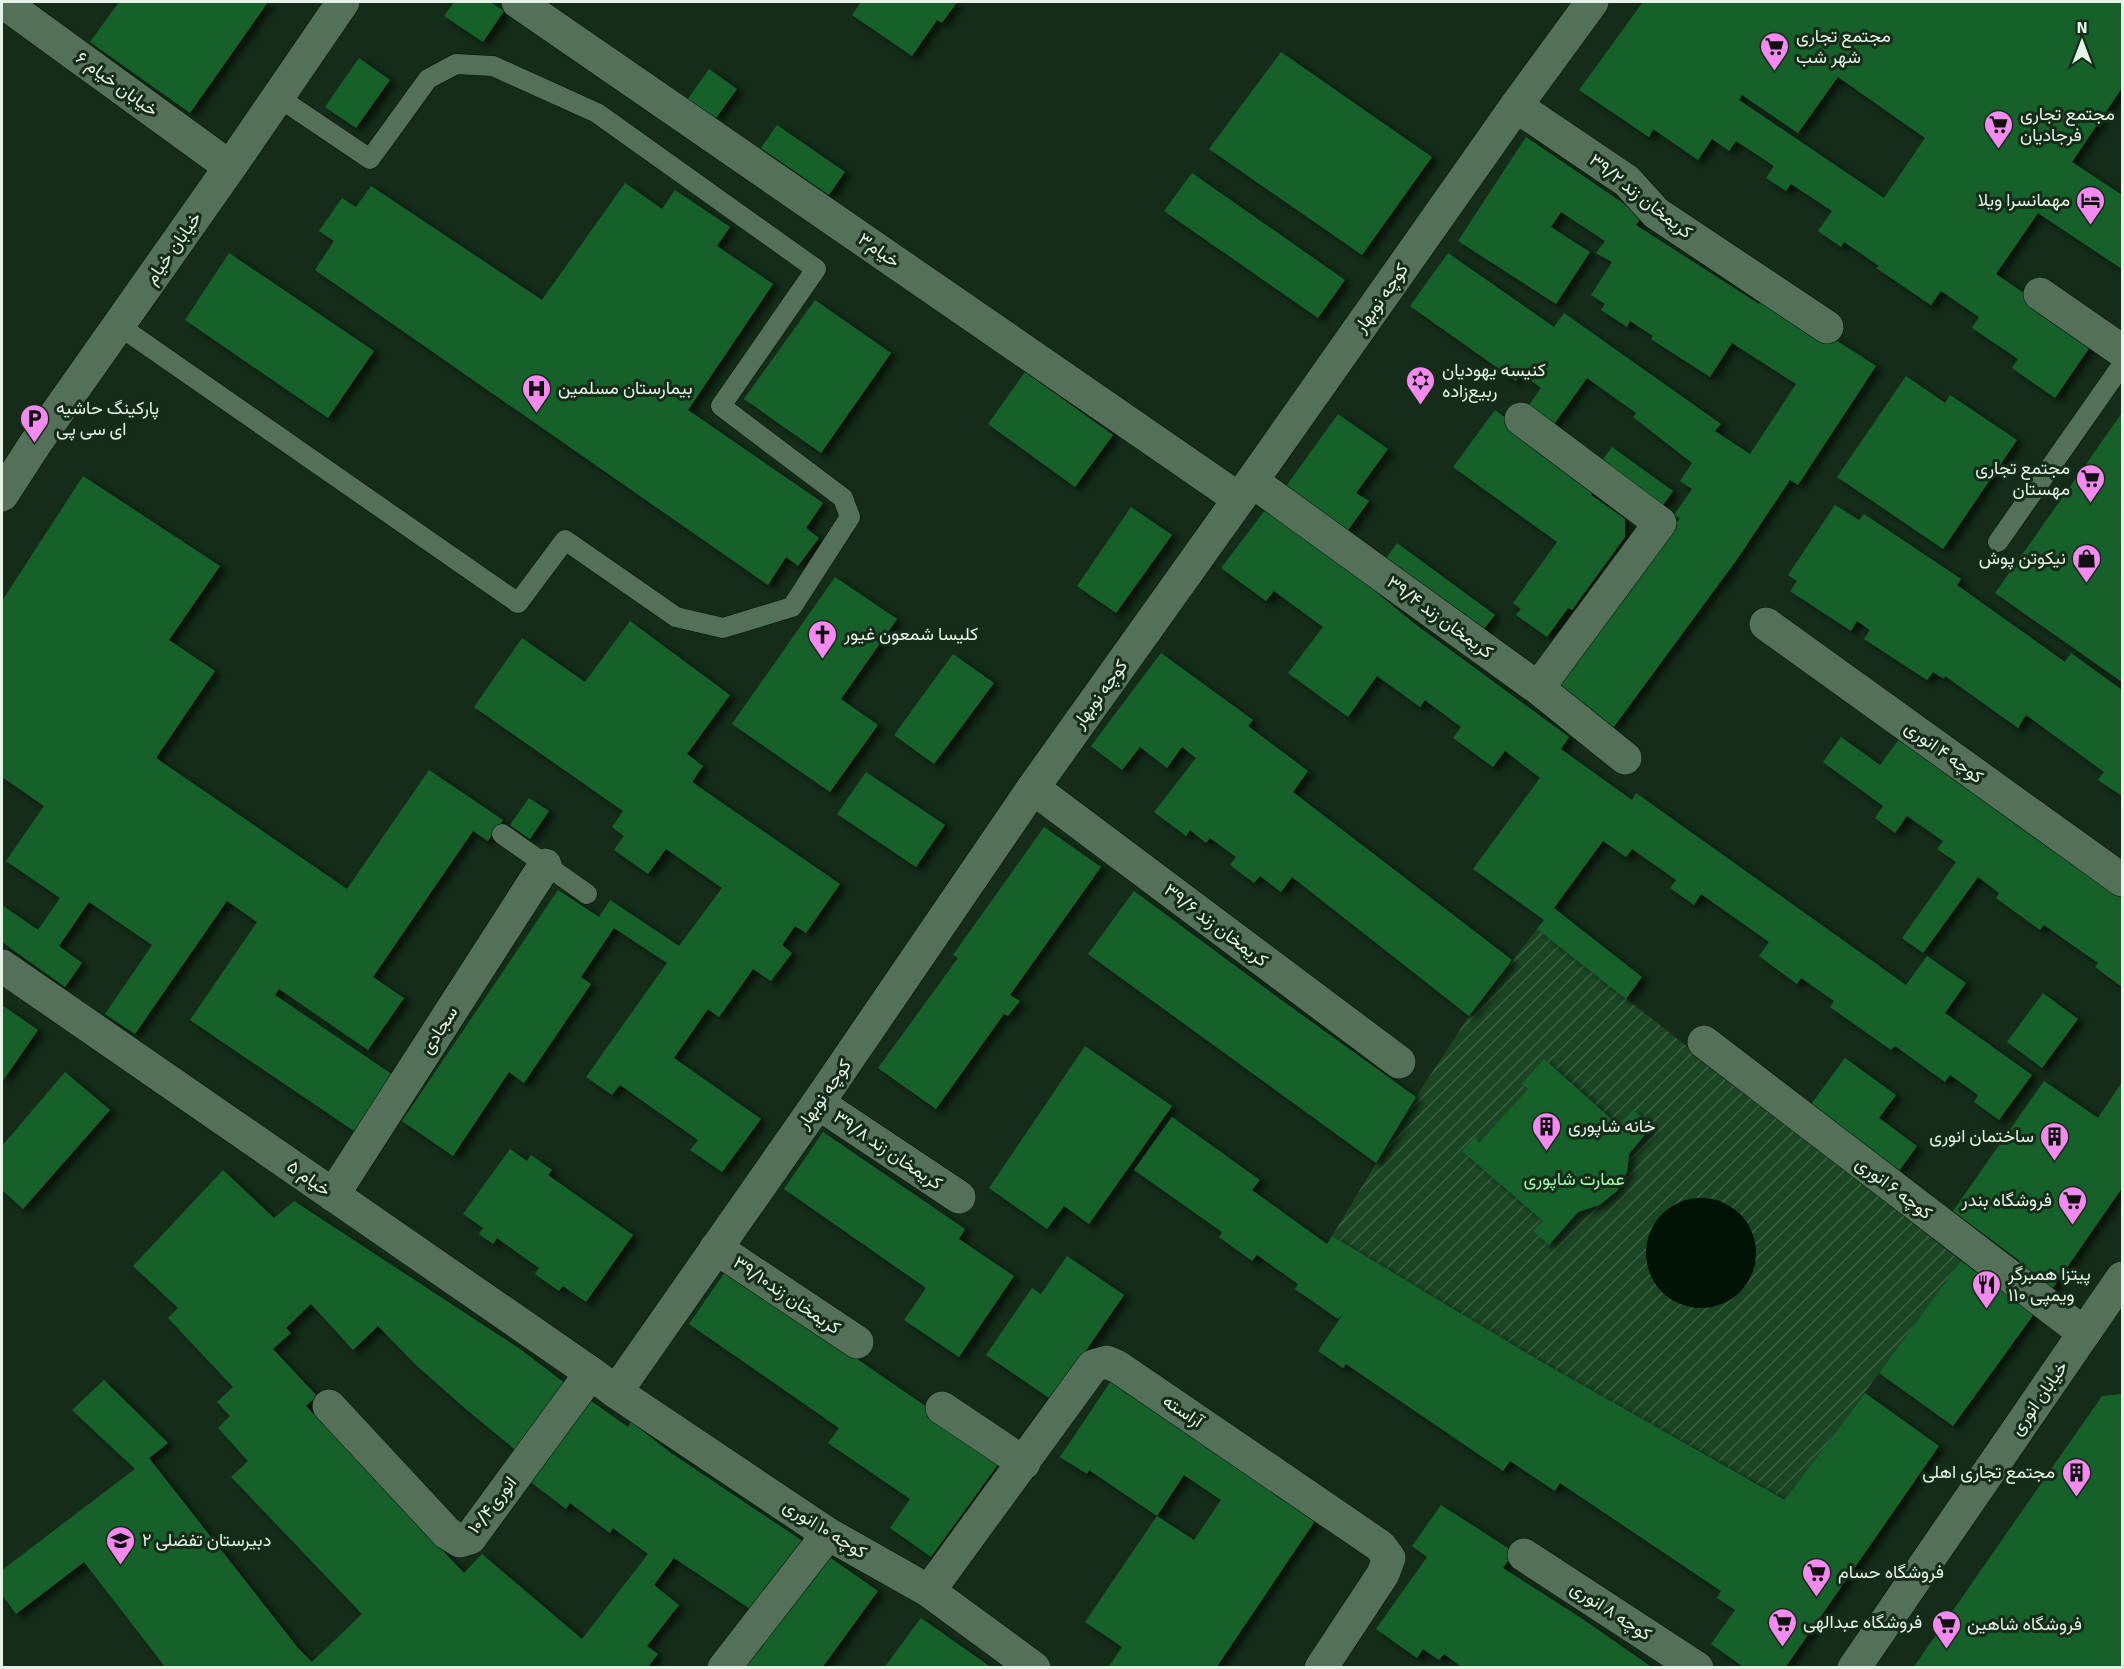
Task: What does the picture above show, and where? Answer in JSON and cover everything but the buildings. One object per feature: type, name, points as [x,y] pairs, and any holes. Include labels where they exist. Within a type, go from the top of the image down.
[{"type":"street","name":"خیابان خیام ۶","points":[[3,2],[230,167]]},
{"type":"street","name":"خیابان خیام","points":[[2,495],[343,2]]},
{"type":"street","name":"خیام۳","points":[[518,2],[1246,490]]},
{"type":"street","name":"کوچه نوبهار","points":[[603,1382],[716,1248],[818,1103],[1032,788],[1592,2]]},
{"type":"street","name":"کریمخان زند ۳۹/۲","points":[[1516,106],[1628,181],[1656,213],[1827,327]]},
{"type":"street","points":[[2040,294],[2122,351]]},
{"type":"street","points":[[1521,419],[1660,523],[1539,688]]},
{"type":"street","name":"کریمخان زند ۳۹/۴","points":[[1246,490],[1539,688],[1625,758]]},
{"type":"street","name":"کوچه ۴ انوری","points":[[1766,624],[2122,880]]},
{"type":"street","name":"کریمخان زند ۳۹/۶","points":[[1032,788],[1398,1062]]},
{"type":"street","name":"سجادی","points":[[333,1195],[545,865]]},
{"type":"street","name":"۵ خیام","points":[[2,966],[603,1382]]},
{"type":"street","name":"کوچه ۶ انوری","points":[[1704,1042],[2103,1322]]},
{"type":"street","name":"کریمخان زند ۳۹/۸","points":[[818,1103],[959,1197]]},
{"type":"street","name":"کریمخان زند۳۹/۱۰","points":[[716,1248],[857,1342]]},
{"type":"street","name":"خیابان انوری","points":[[1854,1668],[2103,1322],[2122,1278]]},
{"type":"street","name":"آراسته","points":[[929,1591],[1093,1366],[1107,1362],[1118,1367],[1380,1546],[1389,1558],[1383,1574],[1321,1668]]},
{"type":"street","name":"انوری۱۰/۴","points":[[329,1406],[447,1533],[460,1541],[470,1538],[603,1382]]},
{"type":"street","name":"کوچه ۱۰ انوری","points":[[603,1382],[828,1534],[929,1591],[1034,1668]]},
{"type":"street","points":[[942,1408],[1024,1463]]},
{"type":"street","points":[[724,1668],[828,1534]]},
{"type":"street","name":"کوچه ۸ انوری","points":[[1524,1555],[1698,1668]]},
{"type":"lane","points":[[118,325],[518,603],[565,540],[676,617],[723,628],[792,607],[850,517],[847,507],[843,498],[721,406],[816,269],[597,113],[493,66],[456,64],[428,79],[370,159],[278,97]]},
{"type":"lane","points":[[1998,542],[2122,365]]},
{"type":"lane","points":[[502,834],[587,894]]},
{"type":"green space","name":"عمارت شاپوری","points":[[1537,929],[1961,1261],[1786,1500],[1540,1361],[1332,1236],[1416,1097],[1469,1016]]},
{"type":"shaded area","points":[[1701,1198],[1722,1202],[1740,1214],[1752,1232],[1756,1253],[1752,1274],[1740,1292],[1722,1304],[1701,1308],[1680,1304],[1662,1292],[1650,1274],[1646,1253],[1650,1232],[1662,1214],[1680,1202]]},
{"type":"place","name":"مجتمع تجاری شهر شب","points":[[1775,72]]},
{"type":"place","name":"مجتمع تجاری فرجادیان","points":[[1999,150]]},
{"type":"place","name":"مهمانسرا ویلا","points":[[2091,226]]},
{"type":"place","name":"کنیسه یهودیان ربیع‌زاده","points":[[1421,406]]},
{"type":"place","name":"بیمارستان مسلمین","points":[[537,414]]},
{"type":"place","name":"پارکینگ حاشیه ای سی پی","points":[[35,444]]},
{"type":"place","name":"مجتمع تجاری مهستان","points":[[2091,504]]},
{"type":"place","name":"نیکوتن پوش","points":[[2087,584]]},
{"type":"place","name":"کلیسا شمعون غیور","points":[[823,660]]},
{"type":"place","name":"خانه شاپوری","points":[[1547,1152]]},
{"type":"place","name":"ساختمان انوری","points":[[2055,1162]]},
{"type":"place","name":"فروشگاه بندر","points":[[2073,1226]]},
{"type":"place","name":"پیتزا همبرگر ویمپی ۱۱۰","points":[[1987,1310]]},
{"type":"place","name":"مجتمع تجاری اهلی","points":[[2076,1498]]},
{"type":"place","name":"دبیرستان تفضلی ۲","points":[[121,1566]]},
{"type":"place","name":"فروشگاه حسام","points":[[1817,1598]]},
{"type":"place","name":"فروشگاه عبدالهی","points":[[1782,1648]]},
{"type":"place","name":"فروشگاه شاهین","points":[[1946,1650]]}]
